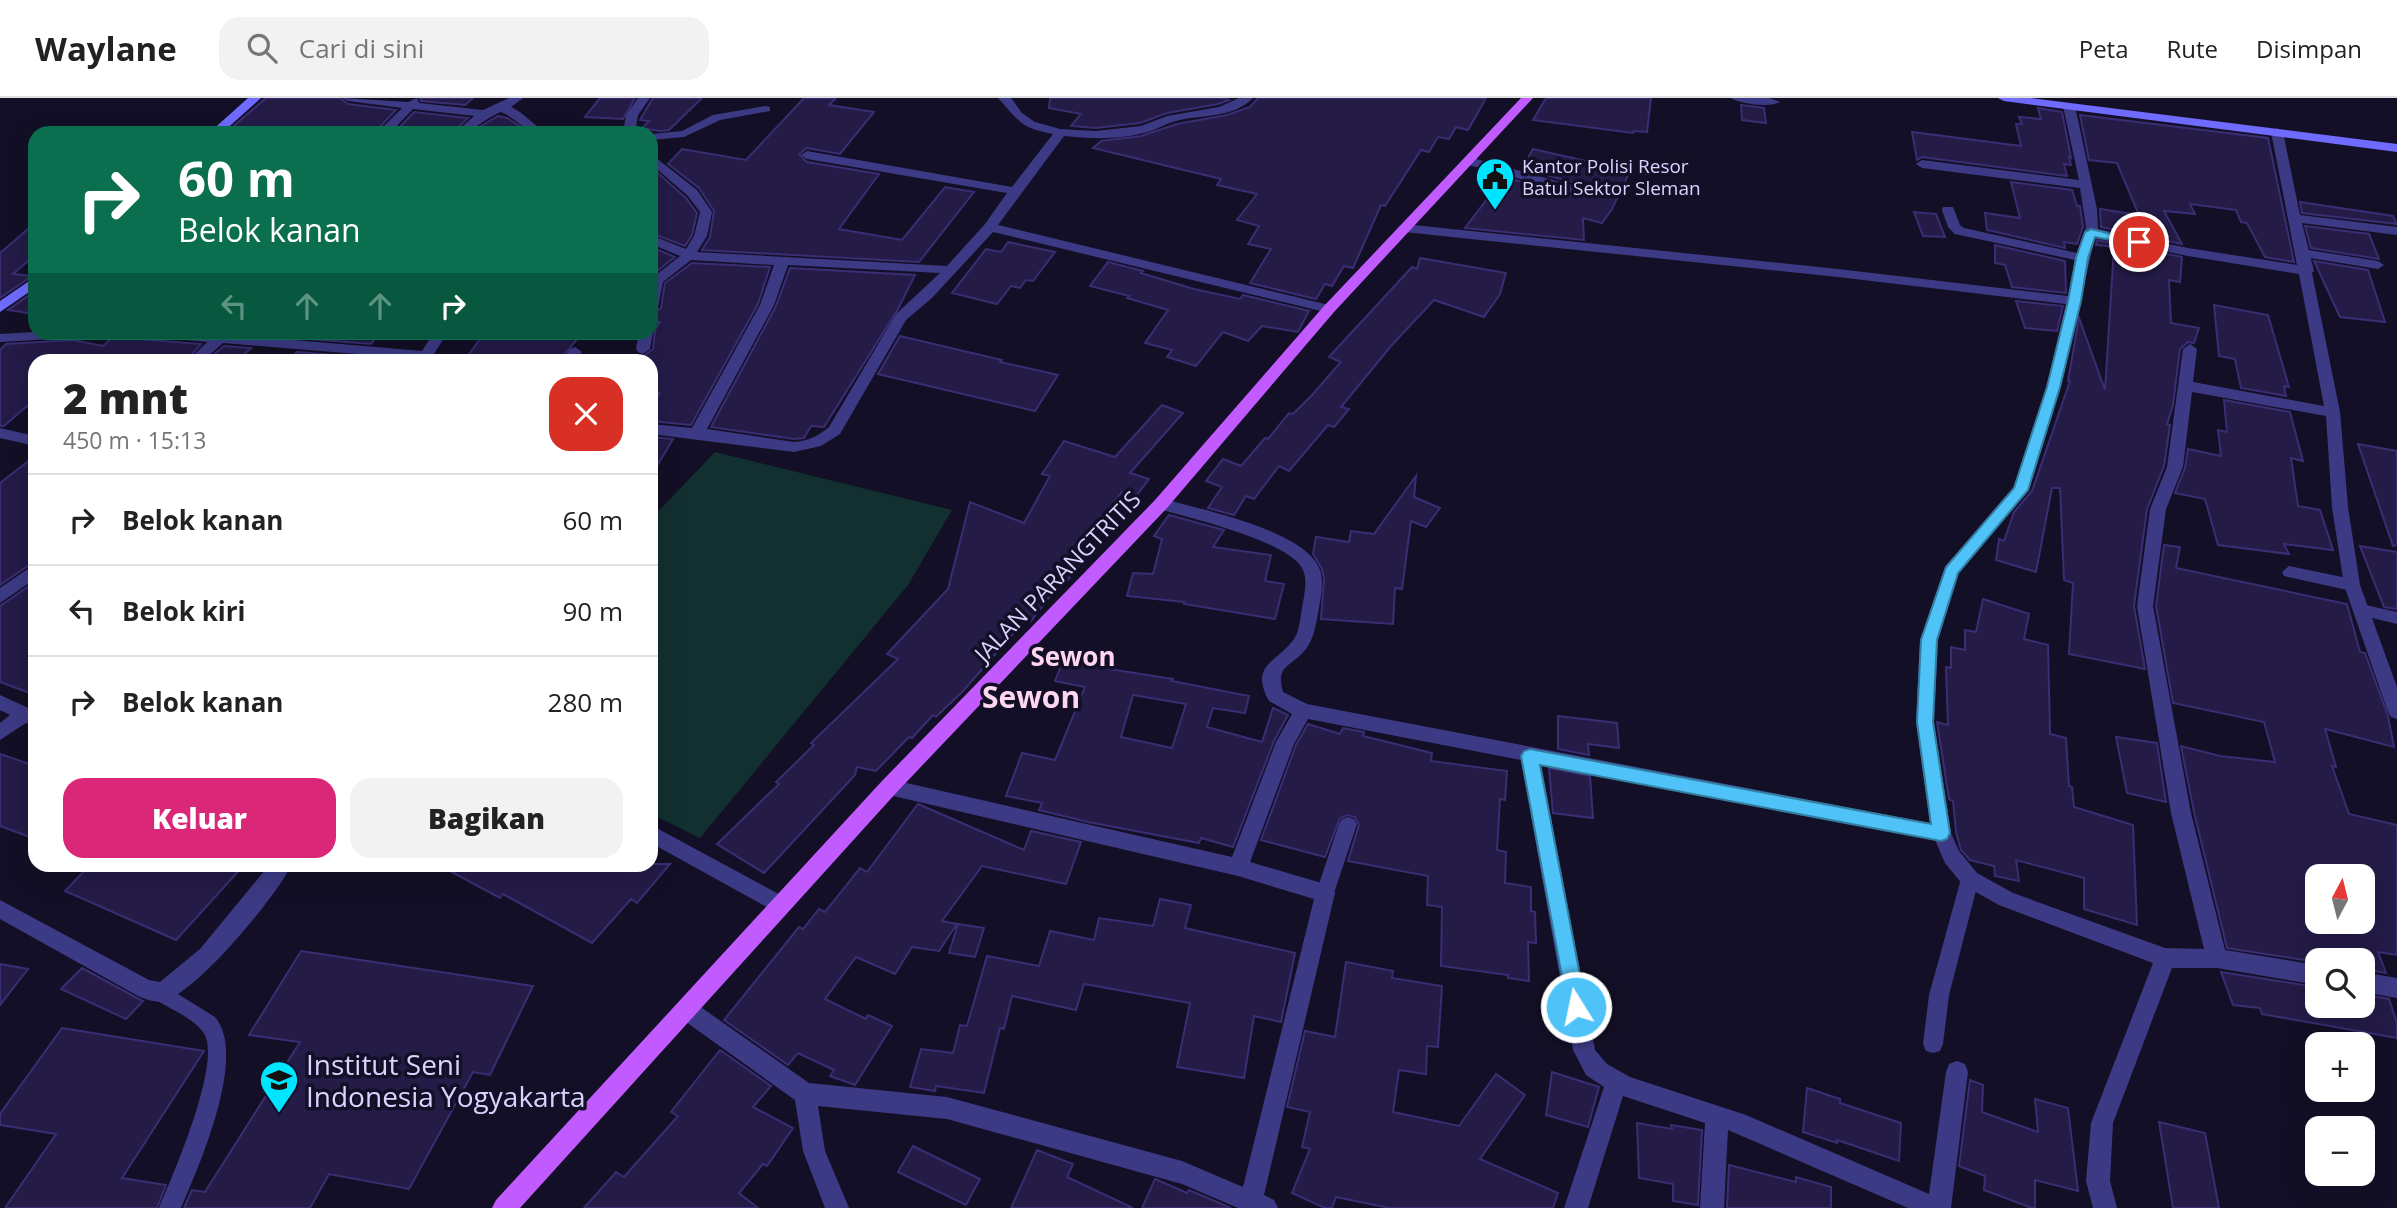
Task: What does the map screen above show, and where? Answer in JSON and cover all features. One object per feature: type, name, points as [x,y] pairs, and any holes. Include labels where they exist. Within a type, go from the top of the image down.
[{"type":"main road","name":"JALAN PARANGTRITIS","points":[[504,1208],[889,787],[1161,504],[1329,309],[1527,98]]},
{"type":"street","points":[[223,126],[255,98]]},
{"type":"street","points":[[348,98],[414,102],[484,114]]},
{"type":"street","points":[[469,126],[484,114],[502,108],[517,98]]},
{"type":"street","points":[[630,126],[632,115],[644,98]]},
{"type":"street","points":[[1003,98],[1021,119],[1061,132],[1098,134],[1138,131],[1172,118],[1227,110],[1247,98]]},
{"type":"street","points":[[1737,98],[1774,103]]},
{"type":"street","points":[[2004,98],[2397,148]]},
{"type":"street","points":[[390,126],[414,102]]},
{"type":"street","points":[[2069,106],[2091,209],[2091,232],[2082,258],[2054,387],[2021,490],[1951,571],[1929,640],[1925,722],[1941,833],[1952,857],[1970,879],[2006,899],[2165,958],[2217,958],[2305,973]]},
{"type":"street","points":[[502,108],[516,114],[531,126]]},
{"type":"street","points":[[658,430],[794,447],[819,443],[835,430],[901,317],[990,227],[1014,191],[1061,132]]},
{"type":"street","points":[[2277,132],[2333,412],[2340,507],[2352,585],[2397,712]]},
{"type":"street","points":[[807,155],[1014,191]]},
{"type":"street","points":[[1469,161],[1579,191]]},
{"type":"street","points":[[658,164],[693,193],[706,212],[702,231],[690,256],[658,279]]},
{"type":"street","points":[[1922,164],[2086,185]]},
{"type":"street","points":[[1948,210],[1954,227],[1960,231],[2082,258]]},
{"type":"street","points":[[2293,218],[2397,231]]},
{"type":"street","points":[[990,227],[1329,309]]},
{"type":"street","points":[[1404,228],[1838,273],[2074,301]]},
{"type":"street","points":[[2091,232],[2188,252],[2306,271]]},
{"type":"street","points":[[658,242],[690,256],[950,270]]},
{"type":"street","points":[[697,433],[767,305],[782,262]]},
{"type":"street","points":[[0,308],[28,286]]},
{"type":"street","points":[[0,338],[28,336]]},
{"type":"street","points":[[203,354],[218,340]]},
{"type":"street","points":[[229,340],[380,354]]},
{"type":"street","points":[[643,349],[645,340]]},
{"type":"street","points":[[285,354],[292,346]]},
{"type":"street","points":[[2190,348],[2175,467],[2158,509],[2145,606],[2181,813],[2217,958]]},
{"type":"street","points":[[2186,386],[2333,412]]},
{"type":"street","points":[[0,433],[28,439]]},
{"type":"street","points":[[1161,504],[1268,537],[1289,546],[1306,559],[1314,583],[1305,634],[1299,645],[1277,661],[1270,677],[1275,696],[1303,710],[1530,756],[1941,833]]},
{"type":"street","points":[[0,597],[28,575]]},
{"type":"street","points":[[0,702],[28,716]]},
{"type":"street","points":[[1238,867],[1285,743],[1303,710]]},
{"type":"street","points":[[0,733],[28,717]]},
{"type":"street","points":[[1530,756],[1584,1050],[1589,1062],[1599,1072],[1810,1152],[1937,1208],[1956,1072]]},
{"type":"street","points":[[687,1010],[805,1094],[947,1108],[1182,1173],[1259,1205],[1325,893],[1238,867],[889,787]]},
{"type":"street","points":[[658,837],[781,905]]},
{"type":"street","points":[[0,909],[145,989],[160,992],[174,985],[203,959],[275,872]]},
{"type":"street","points":[[2105,1208],[2098,1181],[2102,1123],[2165,958]]},
{"type":"street","points":[[2375,984],[2397,988]]},
{"type":"street","points":[[1576,1208],[1617,1081]]},
{"type":"street","points":[[805,1094],[814,1151],[837,1208]]},
{"type":"street","points":[[1712,1208],[1717,1115]]},
{"type":"lane","points":[[658,136],[684,134],[717,117],[766,109]]},
{"type":"lane","points":[[2302,253],[2378,265]]},
{"type":"lane","points":[[2289,572],[2352,585]]},
{"type":"lane","points":[[2361,610],[2397,618]]},
{"type":"lane","points":[[1325,893],[1348,824]]},
{"type":"lane","points":[[1933,1044],[1938,995],[1970,879]]},
{"type":"lane","points":[[160,992],[199,1016],[213,1029],[218,1042],[211,1096],[189,1166],[170,1208]]},
{"type":"green space","points":[[715,452],[952,510],[908,585],[700,838],[658,817],[658,512]]},
{"type":"building","points":[[266,98],[340,98],[348,104],[396,110],[381,126],[234,126]]},
{"type":"building","points":[[420,98],[473,98],[465,105],[421,101]]},
{"type":"building","points":[[600,98],[635,98],[623,119],[585,117]]},
{"type":"building","points":[[653,98],[702,98],[669,130],[660,131],[658,126],[644,126],[649,121],[640,120]]},
{"type":"building","points":[[804,98],[836,98],[829,105],[874,112],[840,154],[807,148],[799,154],[807,162],[879,174],[839,229],[902,240],[945,187],[974,192],[919,262],[702,250],[710,237],[714,211],[699,188],[668,164],[682,149],[746,160]]},
{"type":"building","points":[[1050,98],[1229,100],[1167,113],[1140,123],[1096,128],[1071,126],[1081,114],[1049,108]]},
{"type":"building","points":[[1258,98],[1486,98],[1468,130],[1456,127],[1449,139],[1438,137],[1429,152],[1421,150],[1385,206],[1381,205],[1353,268],[1344,266],[1332,286],[1325,284],[1316,299],[1250,283],[1271,249],[1248,244],[1259,226],[1237,220],[1257,194],[1217,185],[1221,179],[1093,148],[1101,141],[1141,136],[1177,124],[1227,115],[1250,107]]},
{"type":"building","points":[[1546,98],[1651,98],[1647,132],[1633,133],[1533,120]]},
{"type":"building","points":[[1741,105],[1764,108],[1766,123],[1742,120]]},
{"type":"building","points":[[2038,108],[2062,112],[2071,158],[2069,157],[2071,165],[2064,164],[2067,176],[1922,157],[1917,160],[1912,132],[2021,146],[2016,124],[2022,124],[2019,117],[2041,119]]},
{"type":"building","points":[[414,112],[468,118],[459,126],[401,126]]},
{"type":"building","points":[[2080,115],[2268,138],[2294,262],[2265,257],[2247,223],[2241,222],[2236,210],[2190,204],[2195,214],[2164,211],[2182,244],[2101,227],[2100,209],[2139,215],[2117,163],[2089,160]]},
{"type":"building","points":[[498,116],[520,126],[481,126]]},
{"type":"building","points":[[1533,149],[1630,171],[1612,209],[1602,223],[1583,218],[1584,240],[1465,228],[1501,181],[1513,184],[1515,180],[1578,198],[1586,193],[1584,185],[1522,169]]},
{"type":"building","points":[[658,173],[686,198],[697,213],[692,235],[685,246],[658,236]]},
{"type":"building","points":[[2011,182],[2072,190],[2077,206],[2080,206],[2083,227],[2077,244],[2064,242],[2065,248],[1987,230],[1985,213],[2020,218]]},
{"type":"building","points":[[2300,202],[2393,216],[2397,224],[2302,213]]},
{"type":"building","points":[[1914,212],[1936,214],[1945,237],[1923,236]]},
{"type":"building","points":[[2305,226],[2369,234],[2379,259],[2311,248]]},
{"type":"building","points":[[28,229],[28,261],[13,274],[28,276],[28,279],[0,298],[0,253]]},
{"type":"building","points":[[2097,240],[2182,257],[2180,282],[2169,280],[2171,323],[2199,328],[2194,343],[2188,342],[2180,349],[2173,405],[2167,424],[2170,425],[2164,466],[2147,509],[2134,606],[2145,669],[2069,654],[2073,583],[2064,580],[2060,488],[2052,488],[2036,572],[1996,560],[1999,539],[2004,541],[2014,512],[2032,491],[2057,419],[2070,381],[2079,318],[2105,390],[2114,247],[2096,245]]},
{"type":"building","points":[[1008,242],[1055,252],[1033,281],[1026,280],[1020,288],[1011,286],[997,304],[952,293],[986,249],[1001,252]]},
{"type":"building","points":[[1995,245],[2065,261],[2066,293],[2012,287],[2005,265],[1995,263]]},
{"type":"building","points":[[658,250],[675,257],[658,270]]},
{"type":"building","points":[[1420,258],[1506,273],[1500,294],[1484,317],[1434,300],[1391,346],[1341,407],[1349,409],[1334,427],[1328,425],[1289,471],[1279,466],[1254,499],[1246,496],[1234,515],[1208,508],[1222,487],[1206,481],[1223,459],[1241,466],[1289,413],[1293,414],[1312,395],[1341,362],[1329,357],[1412,267],[1417,269]]},
{"type":"building","points":[[2314,261],[2368,270],[2385,322],[2340,317]]},
{"type":"building","points":[[1108,262],[1194,289],[1240,299],[1243,295],[1309,311],[1298,332],[1262,326],[1248,341],[1223,332],[1196,366],[1167,357],[1172,350],[1145,343],[1168,310],[1090,286]]},
{"type":"building","points":[[692,263],[770,267],[758,304],[691,425],[658,422],[658,354],[646,354],[653,349],[654,340],[658,340],[658,310],[661,308],[665,283]]},
{"type":"building","points":[[790,268],[915,275],[898,309],[824,427],[811,426],[804,438],[794,439],[711,427],[776,306]]},
{"type":"building","points":[[28,296],[28,313],[8,310]]},
{"type":"building","points":[[2016,301],[2063,306],[2057,331],[2025,328]]},
{"type":"building","points":[[2214,305],[2268,315],[2289,387],[2284,386],[2286,396],[2241,388],[2235,359],[2219,356]]},
{"type":"building","points":[[900,336],[1058,375],[1035,411],[878,374]]},
{"type":"building","points":[[73,340],[103,346],[110,340],[201,344],[192,354],[28,354],[28,406],[4,426],[0,426],[0,350],[6,344]]},
{"type":"building","points":[[321,340],[374,340],[371,344]]},
{"type":"building","points":[[479,340],[576,340],[565,354],[469,354]]},
{"type":"building","points":[[224,346],[251,348],[244,354],[214,354]]},
{"type":"building","points":[[2224,400],[2290,412],[2303,461],[2291,458],[2298,506],[2320,510],[2333,550],[2284,544],[2289,554],[2218,545],[2205,499],[2175,493],[2185,468],[2188,449],[2221,456],[2218,430],[2227,432]]},
{"type":"building","points":[[1162,405],[1183,413],[1130,473],[1149,479],[1136,496],[1122,492],[1081,544],[1092,548],[1065,584],[1061,582],[1031,621],[1026,619],[963,691],[936,717],[933,715],[912,738],[909,737],[876,771],[857,767],[855,775],[764,873],[717,844],[779,784],[776,782],[814,745],[811,743],[898,659],[887,654],[948,589],[970,502],[1024,523],[1050,476],[1042,474],[1064,441],[1115,457]]},
{"type":"building","points":[[658,438],[673,439],[658,464]]},
{"type":"building","points":[[2358,444],[2397,451],[2397,545],[2393,546]]},
{"type":"building","points":[[28,461],[28,566],[0,585],[0,483]]},
{"type":"building","points":[[1416,476],[1414,497],[1440,508],[1426,527],[1411,521],[1402,589],[1395,588],[1393,624],[1321,619],[1324,579],[1322,569],[1313,554],[1316,537],[1349,542],[1351,531],[1374,534]]},
{"type":"building","points":[[1169,515],[1224,530],[1213,547],[1271,555],[1265,581],[1284,584],[1275,619],[1184,602],[1127,596],[1133,573],[1153,574],[1162,539],[1154,536]]},
{"type":"building","points":[[2164,545],[2180,547],[2176,568],[2347,604],[2360,652],[2365,653],[2388,716],[2394,747],[2325,729],[2336,767],[2332,766],[2349,814],[2397,825],[2397,955],[2378,952],[2386,973],[2375,971],[2375,948],[2305,948],[2305,960],[2227,948],[2181,746],[2220,756],[2275,762],[2264,722],[2173,703],[2156,606]]},
{"type":"building","points":[[2360,546],[2397,552],[2397,609],[2384,607]]},
{"type":"building","points":[[28,587],[28,692],[0,682],[0,606]]},
{"type":"building","points":[[1983,599],[2029,614],[2024,639],[2048,645],[2050,734],[2066,738],[2069,786],[2072,787],[2074,807],[2133,825],[2137,925],[2084,909],[2084,878],[2016,860],[2019,881],[1995,876],[1994,866],[1970,860],[1961,850],[1953,801],[1949,799],[1937,722],[1948,725],[1946,667],[1951,668],[1951,647],[1965,650],[1965,630],[1976,632]]},
{"type":"building","points":[[1067,651],[1101,657],[1097,667],[1173,679],[1172,681],[1249,696],[1245,713],[1213,708],[1207,727],[1262,742],[1273,708],[1288,715],[1274,741],[1233,847],[1201,838],[1199,843],[1088,822],[1039,810],[1042,803],[1006,796],[1022,753],[1055,760],[1085,687],[1055,681]],"holes":[[[1133,695],[1186,704],[1172,748],[1121,737]]]},
{"type":"building","points":[[1558,716],[1617,723],[1619,748],[1588,744],[1589,755],[1558,749]]},
{"type":"building","points":[[1308,724],[1340,734],[1343,728],[1364,732],[1363,736],[1432,753],[1431,761],[1507,771],[1505,800],[1500,799],[1497,850],[1506,852],[1505,883],[1531,887],[1531,911],[1535,912],[1536,943],[1528,942],[1529,981],[1508,978],[1508,975],[1441,966],[1442,907],[1427,905],[1428,876],[1348,861],[1359,825],[1355,817],[1347,815],[1340,818],[1325,857],[1261,840],[1296,745]]},
{"type":"building","points":[[2116,737],[2157,743],[2166,802],[2127,793]]},
{"type":"building","points":[[0,754],[28,764],[28,836],[0,826]]},
{"type":"building","points":[[1549,768],[1590,776],[1593,818],[1553,813]]},
{"type":"building","points":[[918,804],[1024,850],[1031,831],[1081,842],[1066,884],[982,866],[942,921],[957,924],[939,951],[912,947],[895,974],[856,957],[825,999],[866,1019],[868,1015],[892,1026],[855,1085],[830,1076],[834,1070],[798,1053],[788,1065],[724,1020],[799,927],[803,929],[819,909],[825,912],[860,868],[867,872]]},
{"type":"building","points":[[658,864],[670,864],[637,903],[631,899],[592,943],[503,894],[500,898],[452,872],[658,872]]},
{"type":"building","points":[[83,872],[238,872],[176,940],[65,891]]},
{"type":"building","points":[[1160,899],[1191,905],[1185,928],[1295,953],[1281,1022],[1254,1016],[1244,1078],[1177,1067],[1190,1003],[1084,984],[1076,1010],[1012,996],[1004,1029],[1000,1028],[984,1093],[936,1086],[935,1091],[910,1087],[921,1049],[953,1053],[960,1025],[967,1026],[987,956],[1039,966],[1050,931],[1094,940],[1099,918],[1153,926]]},
{"type":"building","points":[[958,924],[984,928],[975,957],[949,953]]},
{"type":"building","points":[[301,951],[533,986],[490,1075],[473,1072],[409,1189],[329,1174],[310,1208],[184,1208],[192,1190],[205,1192],[300,1042],[249,1035]]},
{"type":"building","points":[[1346,962],[1393,971],[1392,978],[1442,986],[1438,1047],[1427,1046],[1426,1074],[1399,1070],[1393,1112],[1459,1126],[1496,1074],[1525,1095],[1480,1159],[1558,1193],[1553,1208],[1389,1208],[1336,1197],[1332,1208],[1325,1208],[1292,1193],[1310,1149],[1302,1147],[1310,1112],[1287,1107],[1305,1031],[1335,1037]]},
{"type":"building","points":[[0,964],[28,969],[0,1005]]},
{"type":"building","points":[[82,968],[143,1001],[126,1019],[61,989]]},
{"type":"building","points":[[2221,972],[2305,985],[2305,1018],[2375,1018],[2375,997],[2389,999],[2397,1023],[2397,1038],[2262,1014],[2260,1008],[2233,1005]]},
{"type":"building","points":[[62,1028],[204,1051],[122,1178],[166,1185],[157,1208],[5,1208],[56,1134],[0,1125],[0,1114]]},
{"type":"building","points":[[720,1050],[771,1086],[753,1107],[793,1128],[767,1166],[763,1164],[739,1193],[758,1208],[584,1208],[616,1172],[624,1177],[678,1116],[671,1112]]},
{"type":"building","points":[[1552,1072],[1599,1087],[1588,1127],[1546,1115]]},
{"type":"building","points":[[1970,1080],[1983,1085],[1982,1112],[2038,1132],[2035,1099],[2068,1108],[2078,1191],[2035,1180],[2035,1208],[2032,1208],[1984,1190],[1985,1176],[1959,1166]]},
{"type":"building","points":[[1807,1088],[1840,1099],[1840,1103],[1901,1123],[1899,1161],[1837,1140],[1837,1143],[1803,1132]]},
{"type":"building","points":[[2159,1122],[2205,1133],[2219,1208],[2173,1208]]},
{"type":"building","points":[[1637,1123],[1672,1129],[1671,1125],[1702,1130],[1698,1205],[1673,1201],[1673,1184],[1639,1178]]},
{"type":"building","points":[[913,1146],[980,1179],[966,1205],[898,1172]]},
{"type":"building","points":[[1037,1150],[1073,1164],[1067,1177],[1133,1208],[1011,1208]]},
{"type":"building","points":[[1729,1165],[1796,1182],[1796,1177],[1831,1187],[1831,1208],[1727,1208]]},
{"type":"building","points":[[1155,1179],[1187,1193],[1189,1190],[1231,1208],[1142,1208]]},
{"type":"place","name":"Kantor Polisi Resor Batul Sektor Sleman","points":[[1495,211]]},
{"type":"place","name":"Institut Seni Indonesia Yogyakarta","points":[[279,1114]]},
{"type":"district","name":"Sewon","points":[[1073,656]]},
{"type":"district","name":"Sewon","points":[[1031,696]]},
{"type":"route","points":[[1576,1007],[1530,756],[1941,833],[1925,722],[1929,640],[1951,571],[2021,490],[2054,387],[2082,258],[2091,232],[2139,242]]}]
